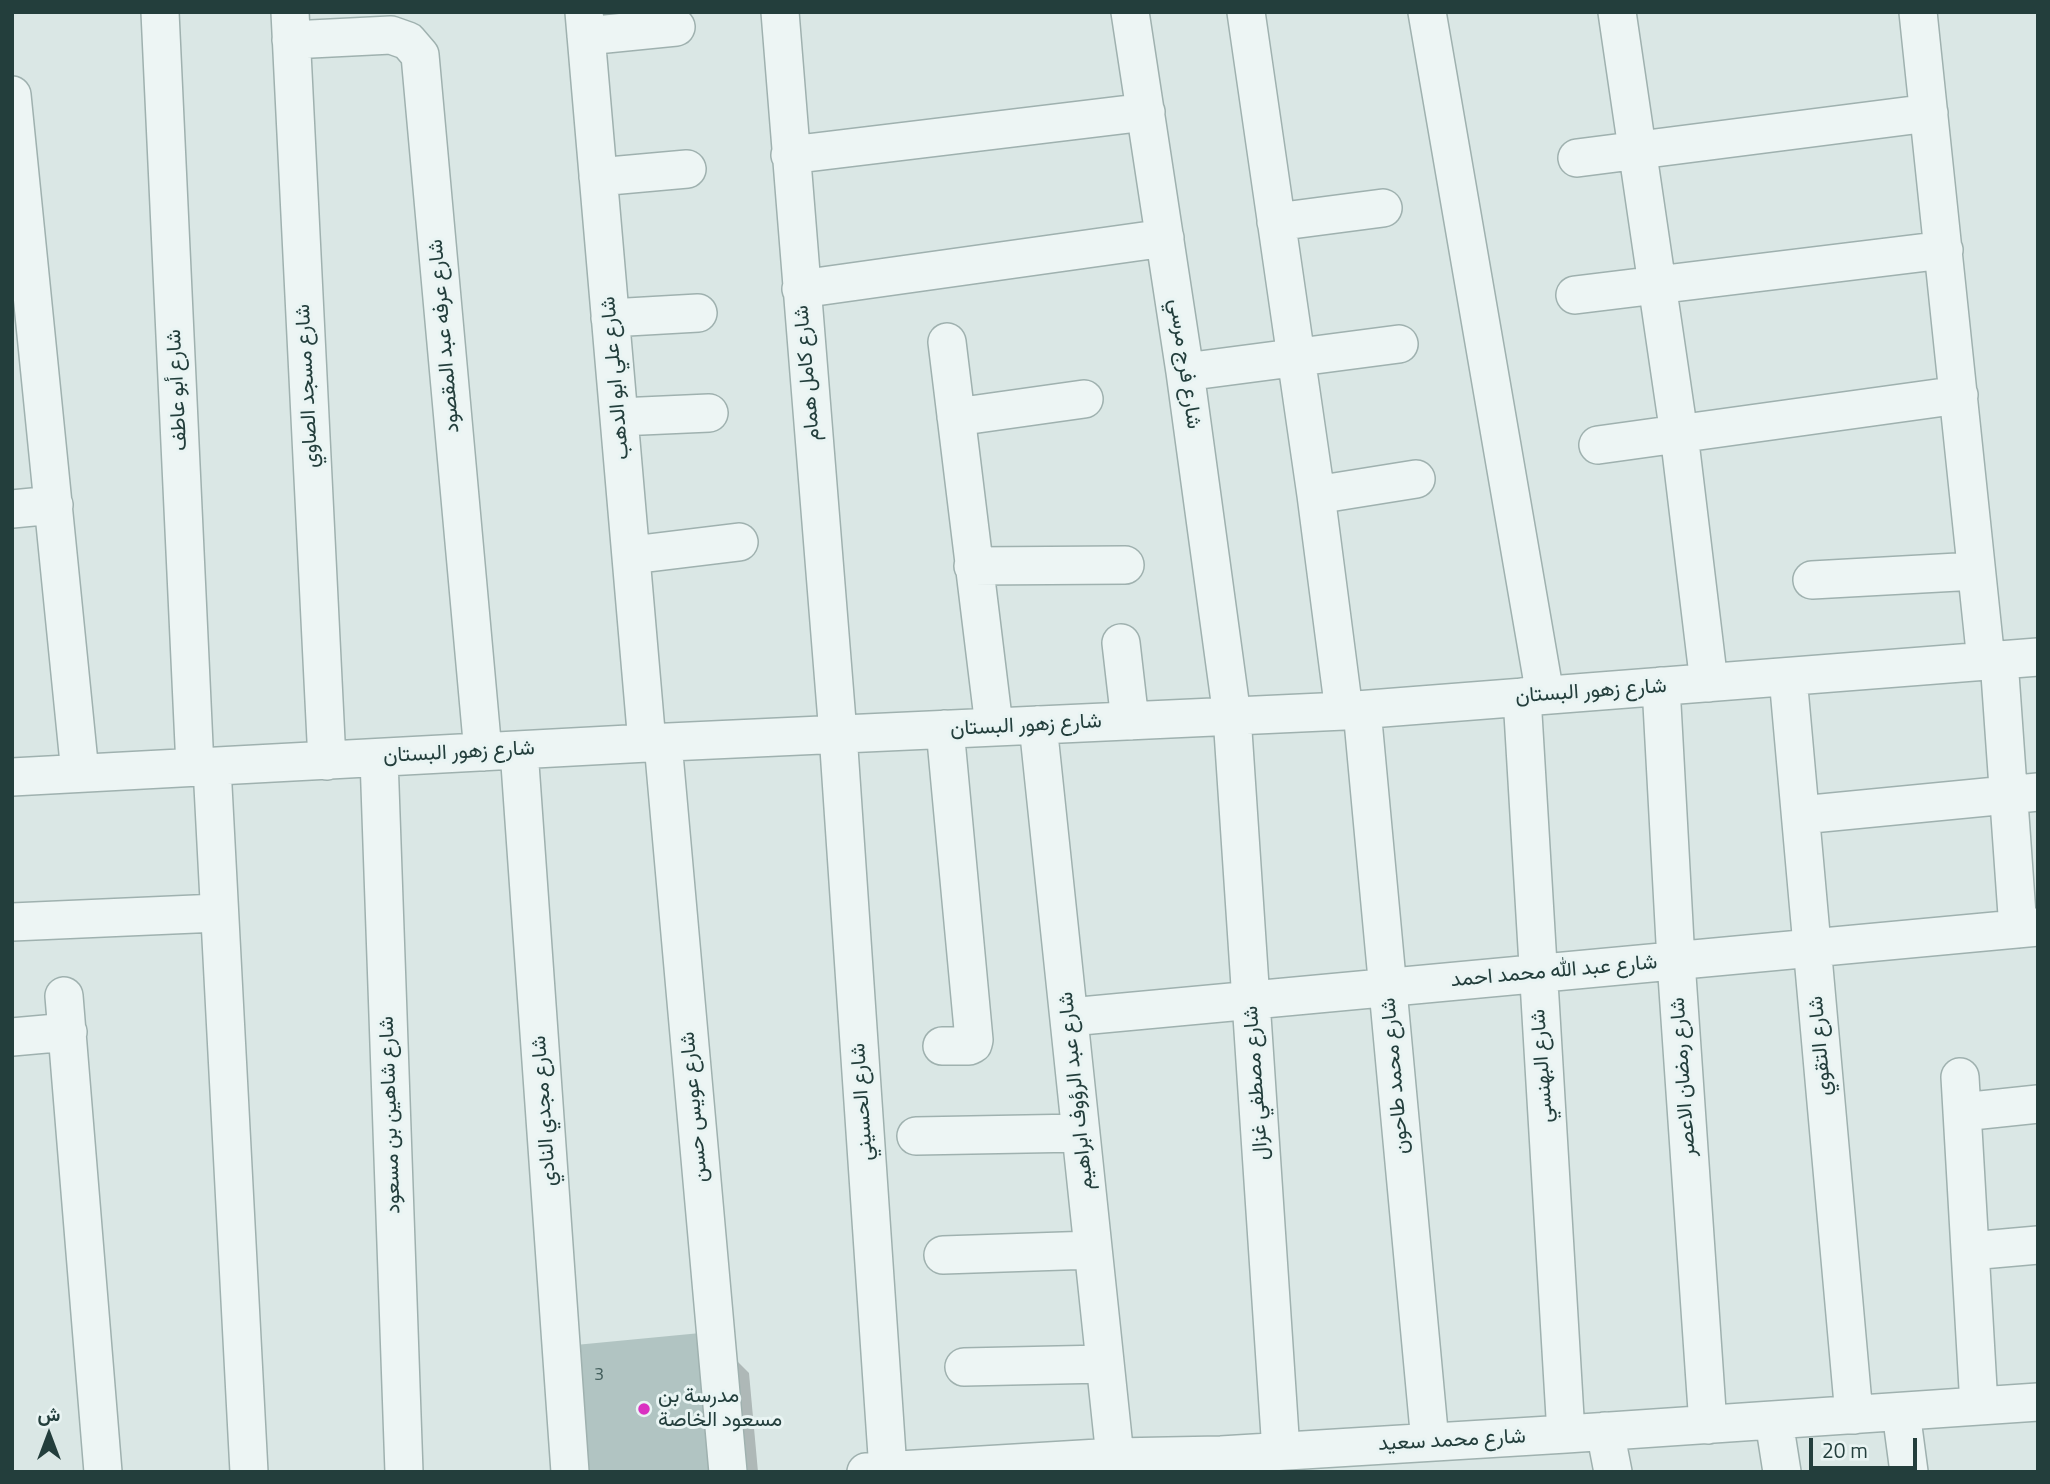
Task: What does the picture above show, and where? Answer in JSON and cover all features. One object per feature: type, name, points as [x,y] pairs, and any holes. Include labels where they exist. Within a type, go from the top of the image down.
[{"type":"street","name":"شارع أبو عاطف","points":[[160,12],[204,767],[218,913],[249,1472]]},
{"type":"street","name":"شارع كامل همام","points":[[780,12],[838,734]]},
{"type":"street","name":"شارع فرج مرسي","points":[[1130,12],[1185,372],[1232,716]]},
{"type":"street","name":"شارع محمد طاحون","points":[[1246,12],[1316,495],[1353,710],[1388,987],[1430,1442]]},
{"type":"street","name":"شارع البهنسي","points":[[1427,12],[1533,696],[1537,973],[1566,1434]]},
{"type":"street","points":[[1617,12],[1679,434],[1709,683]]},
{"type":"street","points":[[1918,12],[1976,571],[2023,793],[2028,928]]},
{"type":"street","points":[[585,24],[676,27]]},
{"type":"street","name":"شارع علي ابو الدهب","points":[[585,24],[632,555],[655,743]]},
{"type":"street","name":"شارع عرفه عبد المقصود","points":[[290,26],[391,35],[408,41],[420,55],[483,752]]},
{"type":"street","name":"شارع مسجد الصاوي","points":[[290,26],[327,761]]},
{"type":"street","points":[[12,95],[80,773]]},
{"type":"street","points":[[790,155],[1146,112]]},
{"type":"street","points":[[1577,158],[1929,113]]},
{"type":"street","points":[[598,177],[687,169]]},
{"type":"street","points":[[1276,222],[1382,208]]},
{"type":"street","points":[[801,289],[1165,238]]},
{"type":"street","points":[[1575,295],[1944,250]]},
{"type":"street","points":[[610,318],[698,313]]},
{"type":"street","points":[[947,342],[994,726]]},
{"type":"street","points":[[1185,372],[1399,344]]},
{"type":"street","points":[[1598,445],[1959,395]]},
{"type":"street","points":[[956,416],[1084,399]]},
{"type":"street","points":[[619,417],[709,413]]},
{"type":"street","points":[[1316,495],[1416,480]]},
{"type":"street","points":[[12,509],[54,505]]},
{"type":"street","points":[[632,555],[739,542]]},
{"type":"street","points":[[974,566],[1125,565]]},
{"type":"street","points":[[1811,580],[1976,571]]},
{"type":"street","points":[[1121,643],[1130,721]]},
{"type":"street","name":"شارع زهور البستان","points":[[12,777],[1353,710],[2038,657]]},
{"type":"street","name":"شارع التقوي","points":[[1787,677],[1854,1415]]},
{"type":"street","name":"شارع رمضان الاعصر","points":[[1661,686],[1676,961],[1708,1425]]},
{"type":"street","name":"شارع مصطفي غزال","points":[[1232,716],[1251,1000],[1300,1457]]},
{"type":"street","name":"شارع عبد الرؤوف ابراهيم","points":[[1038,725],[1115,1457]]},
{"type":"street","points":[[942,1046],[969,1046],[974,1040],[945,729]]},
{"type":"street","name":"شارع الحسيني","points":[[838,734],[877,1471]]},
{"type":"street","name":"شارع عويس حسن","points":[[655,743],[728,1472]]},
{"type":"street","name":"شارع مجدي النادي","points":[[519,750],[570,1472]]},
{"type":"street","name":"شارع شاهين بن مسعود","points":[[379,758],[404,1472]]},
{"type":"street","points":[[1801,815],[2023,793]]},
{"type":"street","points":[[12,922],[218,913]]},
{"type":"street","name":"شارع عبد الله محمد احمد","points":[[1070,1017],[2028,928]]},
{"type":"street","points":[[64,996],[103,1472]]},
{"type":"street","points":[[12,1037],[68,1032]]},
{"type":"street","points":[[1979,1406],[1961,1095],[2038,1104]]},
{"type":"street","points":[[916,1136],[1082,1133]]},
{"type":"street","points":[[1970,1251],[2038,1245]]},
{"type":"street","points":[[943,1255],[1093,1250]]},
{"type":"street","points":[[964,1367],[1105,1364]]},
{"type":"street","name":"شارع محمد سعيد","points":[[877,1471],[1000,1468],[1115,1457],[1223,1463],[1430,1442],[1469,1456],[1566,1434],[2038,1402]]},
{"type":"street","points":[[1901,1412],[1909,1472]]},
{"type":"street","points":[[1774,1421],[1782,1472]]},
{"type":"street","points":[[1605,1431],[1613,1472]]},
{"type":"building","name":"مدرسة بن مسعود الخاصة","points":[[711,1332],[724,1472],[575,1472],[565,1346]]},
{"type":"place","name":"مدرسة بن مسعود الخاصة","points":[[644,1409]]}]
